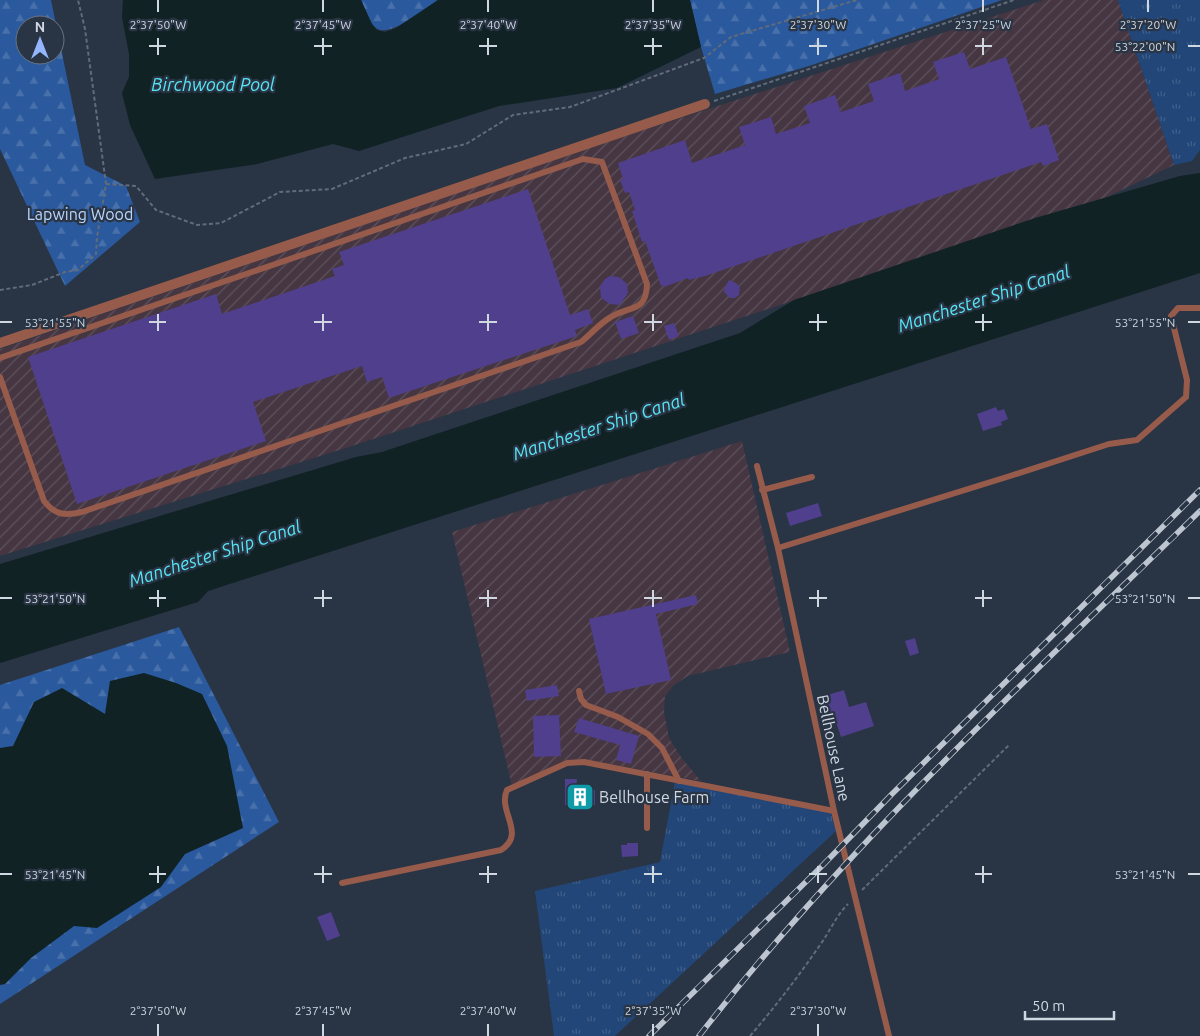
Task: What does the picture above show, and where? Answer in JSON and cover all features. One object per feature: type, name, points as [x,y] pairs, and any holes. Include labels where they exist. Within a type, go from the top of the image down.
[{"type":"street","points":[[0,343],[704,104]]},
{"type":"lane","points":[[0,358],[583,159],[602,162],[647,284],[647,294],[643,303],[611,317],[581,342],[70,515],[59,514],[50,509],[44,501],[0,376]]},
{"type":"lane","points":[[778,548],[1109,444],[1137,440],[1186,397],[1187,380],[1171,316],[1178,308],[1200,308]]},
{"type":"lane","name":"Bellhouse Lane","points":[[757,466],[778,548],[834,811],[889,1036]]},
{"type":"lane","points":[[762,490],[812,477]]},
{"type":"lane","points":[[579,691],[580,699],[586,706],[618,717],[648,734],[662,748],[679,781]]},
{"type":"lane","points":[[342,883],[501,850],[508,846],[512,840],[505,801],[507,790],[567,763],[584,762],[834,811]]},
{"type":"lane","points":[[647,774],[647,828]]},
{"type":"path","points":[[0,290],[32,284],[65,272],[78,270],[96,254],[106,184],[84,29],[78,0]]},
{"type":"path","points":[[106,184],[136,186],[156,210],[197,225],[221,223],[280,192],[332,189],[405,158],[466,144],[513,115],[570,107],[704,58],[731,38],[858,0]]},
{"type":"path","points":[[704,104],[1014,0]]},
{"type":"path","points":[[750,1036],[776,1007],[842,910],[1009,745]]},
{"type":"shaded area","points":[[1044,0],[1118,0],[1174,165],[1105,198],[346,448],[0,556],[0,349],[607,142]]},
{"type":"shaded area","points":[[742,441],[790,652],[688,676],[674,685],[665,696],[664,712],[669,738],[681,757],[701,781],[586,760],[566,760],[512,786],[452,532]]},
{"type":"green space","name":"Lapwing Wood","points":[[0,0],[51,0],[54,15],[15,15],[15,65],[64,65],[85,165],[126,186],[140,222],[65,286],[0,149]]},
{"type":"green space","points":[[361,0],[438,0],[398,26],[382,30],[376,28],[371,22]]},
{"type":"green space","points":[[690,0],[1002,0],[812,65],[715,94]]},
{"type":"green space","points":[[1118,0],[1200,0],[1200,150],[1192,161],[1174,165]]},
{"type":"green space","points":[[179,627],[279,822],[0,1004],[0,685]]},
{"type":"green space","points":[[675,781],[831,813],[836,831],[615,1036],[554,1036],[535,891],[660,862]]},
{"type":"water","name":"Birchwood Pool","points":[[123,0],[361,0],[372,24],[377,30],[385,32],[396,28],[438,0],[690,0],[701,47],[617,88],[499,106],[359,151],[333,144],[257,164],[155,179],[130,125],[122,93],[129,77],[129,54],[122,17]]},
{"type":"water","name":"Manchester Ship Canal","points":[[1200,173],[1200,273],[208,591],[198,602],[0,663],[0,564],[356,457],[382,452],[740,333],[794,300],[1035,218],[1180,176]]},
{"type":"water","points":[[144,673],[202,694],[227,746],[243,828],[185,854],[161,887],[97,928],[74,926],[31,958],[5,984],[0,985],[0,748],[13,746],[34,702],[62,688],[105,714],[110,681]]},
{"type":"building","points":[[964,52],[970,69],[1006,57],[1031,129],[1047,124],[1059,160],[1043,166],[1041,162],[705,276],[689,280],[688,278],[664,287],[663,285],[661,286],[645,241],[642,242],[632,211],[635,210],[629,192],[625,193],[620,180],[623,179],[618,163],[685,140],[692,163],[745,145],[739,127],[771,117],[776,134],[810,123],[804,106],[835,95],[841,112],[874,101],[868,84],[900,73],[905,91],[939,79],[933,62]]},
{"type":"building","points":[[528,189],[570,315],[588,309],[593,323],[575,330],[577,336],[389,398],[382,377],[367,382],[362,366],[253,402],[266,441],[77,504],[28,357],[216,294],[222,314],[335,276],[332,269],[344,265],[339,252]]},
{"type":"building","points":[[610,276],[619,277],[627,284],[628,293],[620,305],[610,304],[601,298],[600,286]]},
{"type":"building","points":[[729,280],[740,287],[739,295],[735,298],[730,298],[724,292]]},
{"type":"building","points":[[633,316],[639,333],[621,339],[615,322]]},
{"type":"building","points":[[674,323],[679,336],[669,340],[664,326]]},
{"type":"building","points":[[996,407],[998,411],[1004,409],[1008,419],[1001,422],[1002,425],[983,431],[977,414]]},
{"type":"building","points":[[818,503],[822,516],[790,526],[786,513]]},
{"type":"building","points":[[696,595],[698,604],[656,614],[671,680],[606,694],[589,619]]},
{"type":"building","points":[[915,638],[919,653],[910,656],[905,641]]},
{"type":"building","points":[[557,685],[559,696],[527,701],[525,690]]},
{"type":"building","points":[[844,690],[849,707],[866,702],[874,726],[841,737],[833,713],[830,714],[824,696]]},
{"type":"building","points":[[559,715],[561,756],[534,757],[533,716]]},
{"type":"building","points":[[579,718],[639,736],[631,764],[616,760],[620,745],[574,732]]},
{"type":"building","name":"Bellhouse Farm","points":[[565,779],[577,779],[576,789],[595,790],[595,805],[565,805]]},
{"type":"building","points":[[627,843],[638,843],[638,856],[622,857],[621,845],[627,845]]},
{"type":"building","points":[[331,912],[340,936],[327,941],[317,917]]},
{"type":"railway","points":[[649,1036],[1200,490]]},
{"type":"railway","points":[[699,1036],[756,965],[877,830],[940,765],[1200,511]]},
{"type":"place","name":"Bellhouse Farm","points":[[580,797]]}]
